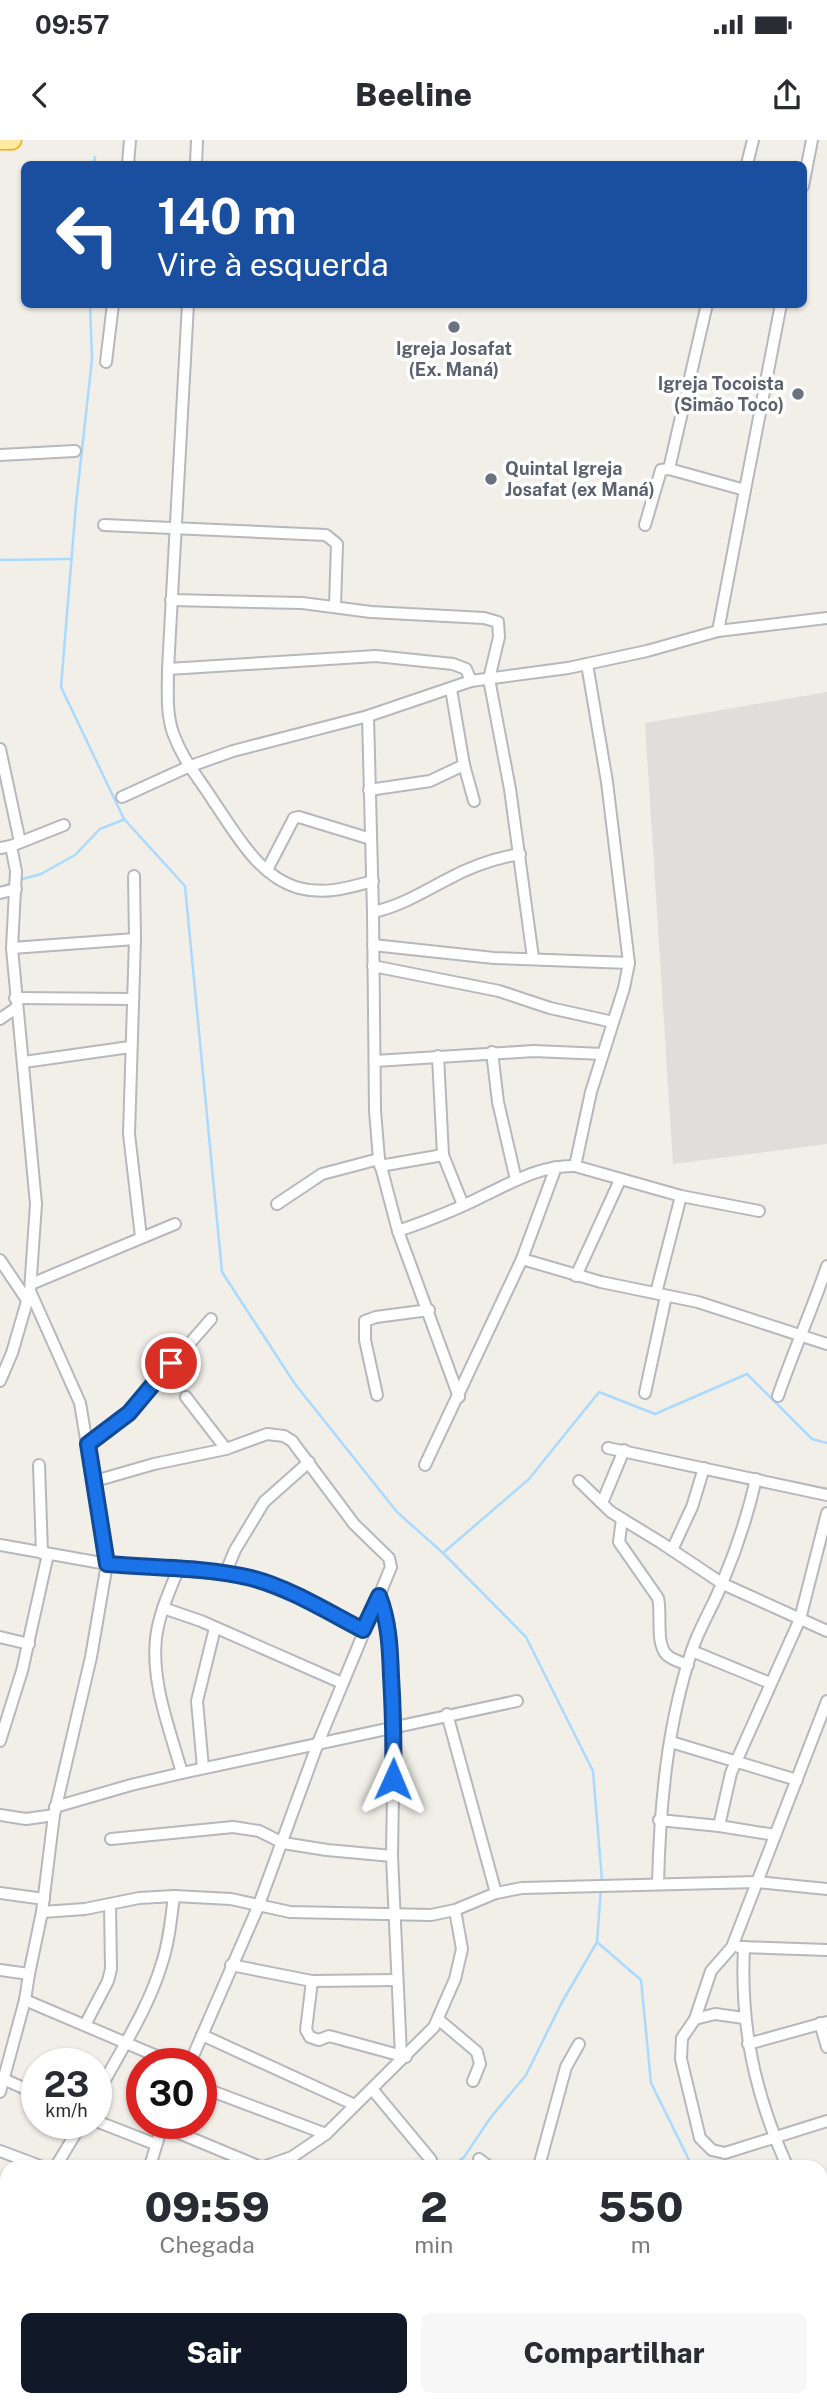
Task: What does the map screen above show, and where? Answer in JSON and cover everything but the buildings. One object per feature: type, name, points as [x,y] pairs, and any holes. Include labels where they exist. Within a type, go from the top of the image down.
[{"type":"highway","points":[[0,140],[12,140]]},
{"type":"street","points":[[128,161],[130,140]]},
{"type":"street","points":[[196,161],[197,140]]},
{"type":"street","points":[[748,161],[754,140]]},
{"type":"street","points":[[807,166],[812,140]]},
{"type":"street","points":[[106,362],[113,308]]},
{"type":"street","points":[[188,308],[168,669],[167,703],[170,724],[188,767],[241,842],[279,880],[298,888],[330,892],[373,881]]},
{"type":"street","points":[[669,469],[706,308]]},
{"type":"street","points":[[718,631],[779,308]]},
{"type":"street","points":[[0,455],[75,451]]},
{"type":"street","points":[[645,525],[661,470],[669,469],[745,490]]},
{"type":"street","points":[[104,524],[326,535],[337,544],[335,606]]},
{"type":"street","points":[[172,600],[302,603],[371,612],[484,618],[498,622],[500,628],[489,679],[520,854],[533,958]]},
{"type":"street","points":[[122,797],[188,767],[250,746],[368,716],[471,681],[541,673],[587,664],[718,631],[827,618]]},
{"type":"street","points":[[168,669],[376,656],[453,664],[466,669],[471,681]]},
{"type":"street","points":[[575,1166],[591,1091],[629,963],[607,782],[587,664]]},
{"type":"street","points":[[451,689],[464,765],[474,801]]},
{"type":"street","points":[[368,716],[375,1111],[380,1162],[398,1231],[459,1397]]},
{"type":"street","points":[[0,749],[10,845],[16,870],[12,948],[36,1203],[29,1292],[12,1353],[0,1381]]},
{"type":"street","points":[[369,790],[430,781],[464,765]]},
{"type":"street","points":[[267,870],[294,818],[299,817],[372,839]]},
{"type":"street","points":[[10,845],[64,825]]},
{"type":"street","points":[[373,912],[392,908],[450,877],[482,864],[520,854]]},
{"type":"street","points":[[134,876],[130,1154],[141,1237]]},
{"type":"street","points":[[0,893],[16,889]]},
{"type":"street","points":[[12,948],[135,939]]},
{"type":"street","points":[[373,945],[494,958],[629,963]]},
{"type":"street","points":[[373,966],[488,988],[550,1008],[613,1022]]},
{"type":"street","points":[[0,1019],[16,1003],[133,999]]},
{"type":"street","points":[[24,1062],[130,1047]]},
{"type":"street","points":[[375,1061],[492,1052],[564,1051],[603,1054]]},
{"type":"street","points":[[492,1052],[498,1102],[516,1180]]},
{"type":"street","points":[[439,1056],[443,1155],[464,1205]]},
{"type":"street","points":[[277,1204],[322,1174],[380,1162],[443,1155]]},
{"type":"street","points":[[398,1231],[464,1205],[516,1180],[556,1167],[575,1166],[681,1196],[759,1211]]},
{"type":"street","points":[[425,1465],[522,1259],[556,1167]]},
{"type":"street","points":[[576,1276],[620,1180]]},
{"type":"street","points":[[645,1393],[681,1196]]},
{"type":"street","points":[[29,1292],[141,1237],[175,1224]]},
{"type":"street","points":[[522,1259],[576,1276],[698,1302],[827,1344]]},
{"type":"street","points":[[0,1260],[29,1292],[79,1398],[107,1564],[91,1657],[55,1811],[42,1912],[25,2000],[0,2092]]},
{"type":"street","points":[[778,1396],[799,1334],[821,1299],[827,1266]]},
{"type":"street","points":[[377,1395],[365,1340],[365,1321],[429,1310]]},
{"type":"street","points":[[88,1444],[129,1413],[211,1319]]},
{"type":"street","points":[[186,1397],[226,1449]]},
{"type":"street","points":[[95,1481],[154,1464],[226,1449],[267,1434],[276,1434],[292,1441],[354,1524],[389,1558],[391,1567],[318,1743],[258,1907],[196,2048]]},
{"type":"street","points":[[608,1448],[827,1495]]},
{"type":"street","points":[[602,1503],[624,1450]]},
{"type":"street","points":[[225,1574],[235,1550],[264,1502],[309,1462]]},
{"type":"street","points":[[0,1741],[29,1644],[45,1554],[39,1465]]},
{"type":"street","points":[[672,1550],[692,1507],[704,1468]]},
{"type":"street","points":[[658,1883],[659,1820],[671,1742],[688,1665],[699,1631],[723,1584],[756,1479]]},
{"type":"street","points":[[579,1481],[622,1519],[723,1584],[827,1631]]},
{"type":"street","points":[[719,1826],[728,1783],[736,1761],[800,1619],[827,1513]]},
{"type":"street","points":[[622,1519],[619,1542],[658,1598],[660,1640],[664,1652],[688,1665]]},
{"type":"street","points":[[0,1545],[107,1564],[252,1578],[275,1586],[363,1630]]},
{"type":"street","points":[[178,1570],[163,1608],[156,1639],[157,1674],[182,1773]]},
{"type":"street","points":[[379,1596],[388,1626],[394,1728],[392,1856],[403,2057]]},
{"type":"street","points":[[163,1608],[342,1683]]},
{"type":"street","points":[[203,1768],[197,1701],[215,1628]]},
{"type":"street","points":[[0,1637],[29,1644]]},
{"type":"street","points":[[692,1651],[770,1683]]},
{"type":"street","points":[[0,1815],[26,1819],[131,1785],[447,1714],[517,1701]]},
{"type":"street","points":[[784,2160],[774,2138],[748,2044],[738,1947],[757,1882],[823,1720],[827,1701]]},
{"type":"street","points":[[447,1714],[496,1893]]},
{"type":"street","points":[[671,1742],[797,1780]]},
{"type":"street","points":[[659,1820],[775,1835]]},
{"type":"street","points":[[111,1839],[233,1827],[259,1832],[283,1843],[392,1856]]},
{"type":"street","points":[[42,1912],[85,1909],[139,1898],[174,1896],[231,1899],[290,1912],[431,1915],[455,1910],[496,1893],[522,1888],[757,1882],[827,1889]]},
{"type":"street","points":[[0,1893],[44,1899]]},
{"type":"street","points":[[112,2067],[142,2011],[162,1964],[174,1896]]},
{"type":"street","points":[[85,2025],[108,1981],[111,1969],[110,1904]]},
{"type":"street","points":[[283,2160],[326,2134],[434,2027],[455,1979],[462,1949],[455,1910]]},
{"type":"street","points":[[827,1950],[738,1947],[711,1972],[695,2019],[682,2038],[681,2059],[700,2138],[712,2150],[725,2153],[827,2121]]},
{"type":"street","points":[[231,1965],[312,1981],[397,1980]]},
{"type":"street","points":[[0,1970],[29,1974]]},
{"type":"street","points":[[312,1981],[306,2030],[310,2037],[319,2040],[329,2036],[403,2057]]},
{"type":"street","points":[[25,2000],[139,2048]]},
{"type":"street","points":[[695,2019],[715,2014],[744,2018]]},
{"type":"street","points":[[438,2019],[477,2052],[480,2064],[473,2081]]},
{"type":"street","points":[[748,2044],[824,2022],[827,2047]]},
{"type":"street","points":[[202,2035],[355,2105]]},
{"type":"street","points":[[541,2160],[566,2067],[579,2044]]},
{"type":"street","points":[[2,2079],[21,2087]]},
{"type":"street","points":[[372,2089],[431,2160]]},
{"type":"street","points":[[217,2094],[326,2134]]},
{"type":"street","points":[[112,2127],[155,2144]]},
{"type":"street","points":[[60,2160],[72,2139]]},
{"type":"street","points":[[151,2160],[157,2139]]},
{"type":"street","points":[[196,2139],[244,2160]]},
{"type":"street","points":[[0,2151],[24,2160]]},
{"type":"street","points":[[292,2157],[295,2160]]},
{"type":"shaded area","points":[[827,692],[827,1144],[673,1164],[645,723]]},
{"type":"waterway","points":[[94,161],[95,157]]},
{"type":"waterway","points":[[90,308],[92,359],[76,504],[61,687],[124,819],[185,886],[222,1272],[295,1384],[397,1512],[443,1553]]},
{"type":"waterway","points":[[0,560],[70,559]]},
{"type":"waterway","points":[[19,880],[41,874],[75,855],[100,829],[123,820]]},
{"type":"waterway","points":[[0,888],[13,882]]},
{"type":"waterway","points":[[602,1881],[593,1771],[526,1637],[443,1553],[529,1479],[599,1392],[655,1414],[747,1374],[812,1439],[827,1443]]},
{"type":"waterway","points":[[601,1888],[597,1942],[641,1980],[651,2083],[689,2160]]},
{"type":"waterway","points":[[460,2160],[526,2075],[561,2004],[597,1942]]},
{"type":"place","name":"Igreja Josafat (Ex. Maná)","points":[[454,327]]},
{"type":"place","name":"Igreja Tocoista (Simão Toco)","points":[[798,394]]},
{"type":"place","name":"Quintal Igreja Josafat (ex Maná)","points":[[491,479]]},
{"type":"route","points":[[171,1363],[129,1413],[88,1444],[107,1564],[252,1578],[275,1586],[363,1630],[379,1596],[389,1635],[394,1728],[393,1779]]}]
